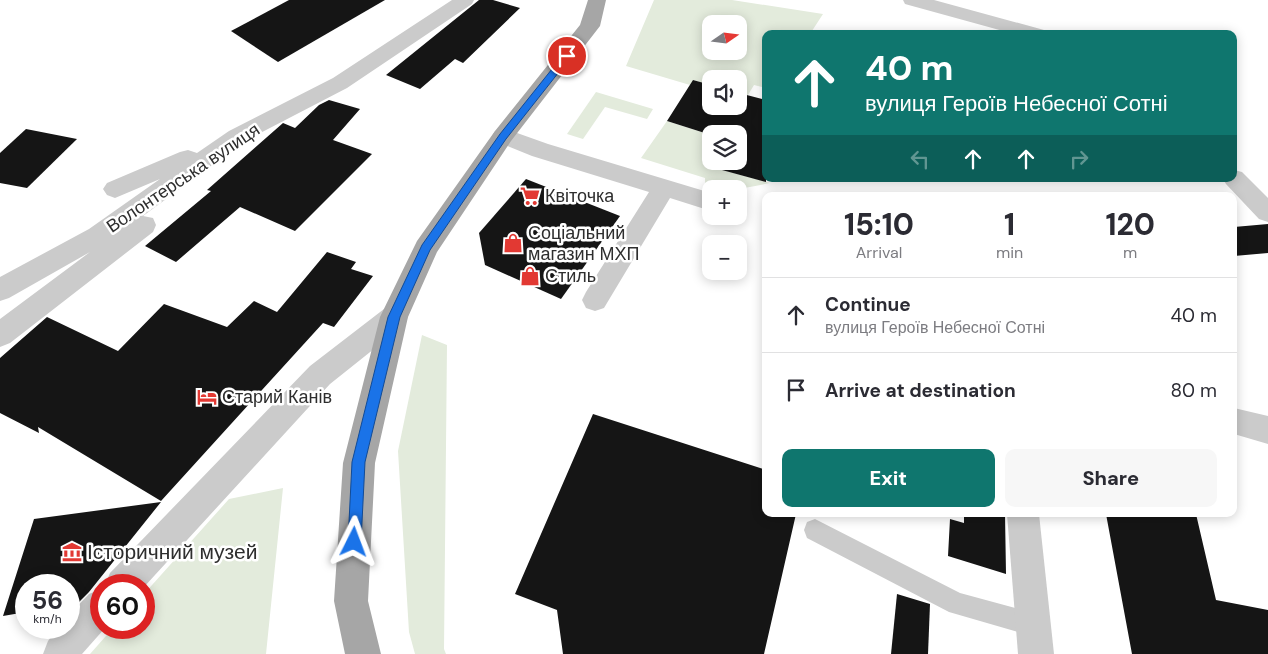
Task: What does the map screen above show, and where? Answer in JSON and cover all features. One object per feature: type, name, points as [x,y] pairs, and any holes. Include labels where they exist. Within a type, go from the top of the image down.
[{"type":"main road","points":[[363,654],[351,601],[359,462],[394,317],[426,248],[503,136],[590,26],[597,0]]},
{"type":"street","name":"Волонтерська вулиця","points":[[0,290],[98,236],[237,136],[340,83],[465,0]]},
{"type":"street","points":[[918,1],[1023,30]]},
{"type":"street","points":[[0,335],[237,155],[277,116]]},
{"type":"street","points":[[115,189],[237,136]]},
{"type":"street","points":[[503,136],[540,150],[702,199]]},
{"type":"street","points":[[1237,181],[1268,213]]},
{"type":"street","points":[[595,300],[664,188]]},
{"type":"street","points":[[132,574],[320,375],[394,317]]},
{"type":"street","points":[[1237,422],[1268,430]]},
{"type":"street","points":[[1024,517],[1034,639]]},
{"type":"street","points":[[61,654],[74,635],[90,618]]},
{"type":"lane","points":[[816,530],[957,604],[1034,639]]},
{"type":"green space","points":[[654,0],[732,0],[823,14],[813,30],[762,30],[762,87],[754,85],[748,95],[747,70],[702,70],[702,82],[693,80],[690,85],[626,66]]},
{"type":"green space","points":[[596,92],[653,109],[647,119],[605,107],[583,139],[567,134]]},
{"type":"green space","points":[[667,121],[702,132],[702,170],[722,170],[770,183],[747,187],[747,180],[705,180],[705,178],[641,158]]},
{"type":"green space","points":[[422,335],[447,345],[444,649],[446,654],[415,654],[409,632],[398,451]]},
{"type":"green space","points":[[283,488],[266,654],[90,654],[103,639],[155,639],[155,582],[229,499]]},
{"type":"building","points":[[289,0],[385,0],[278,62],[231,31]]},
{"type":"building","points":[[479,0],[493,0],[520,8],[463,63],[455,59],[420,89],[386,75]]},
{"type":"building","points":[[693,80],[702,82],[702,115],[747,115],[747,95],[762,99],[762,181],[722,170],[747,170],[747,125],[702,125],[702,132],[667,121]]},
{"type":"building","points":[[329,100],[360,109],[333,140],[372,154],[295,231],[240,207],[176,262],[145,246],[211,191],[207,190],[283,123],[295,128],[319,105]]},
{"type":"building","points":[[26,129],[77,139],[27,188],[0,183],[0,153]]},
{"type":"building","points":[[526,179],[620,216],[561,299],[485,265],[479,233]]},
{"type":"building","points":[[1268,224],[1268,253],[1237,256],[1237,227]]},
{"type":"building","points":[[327,252],[356,262],[351,269],[373,276],[334,327],[323,323],[161,501],[38,427],[39,433],[0,413],[0,358],[47,317],[118,351],[164,304],[227,327],[254,301],[277,312]]},
{"type":"building","points":[[593,414],[762,469],[762,517],[795,517],[764,654],[563,654],[557,610],[515,594]]},
{"type":"building","name":"Історичний музей","points":[[161,502],[103,574],[90,574],[90,591],[80,601],[80,574],[16,574],[34,519]]},
{"type":"building","points":[[964,517],[1005,517],[1006,574],[948,556],[950,519],[964,523]]},
{"type":"building","points":[[1107,517],[1197,517],[1216,600],[1268,610],[1268,654],[1132,654]]},
{"type":"building","name":"Історичний музей","points":[[15,578],[15,614],[3,616]]},
{"type":"building","points":[[897,594],[930,604],[928,654],[891,654]]},
{"type":"place","name":"Квіточка","points":[[530,196]]},
{"type":"place","name":"Соціальний магазин МХП","points":[[513,243]]},
{"type":"place","name":"Стиль","points":[[530,276]]},
{"type":"place","name":"Старий Канів","points":[[207,397]]},
{"type":"place","name":"Історичний музей","points":[[72,552]]},
{"type":"route","points":[[354,542],[359,462],[394,317],[426,248],[503,136],[567,56]]}]
